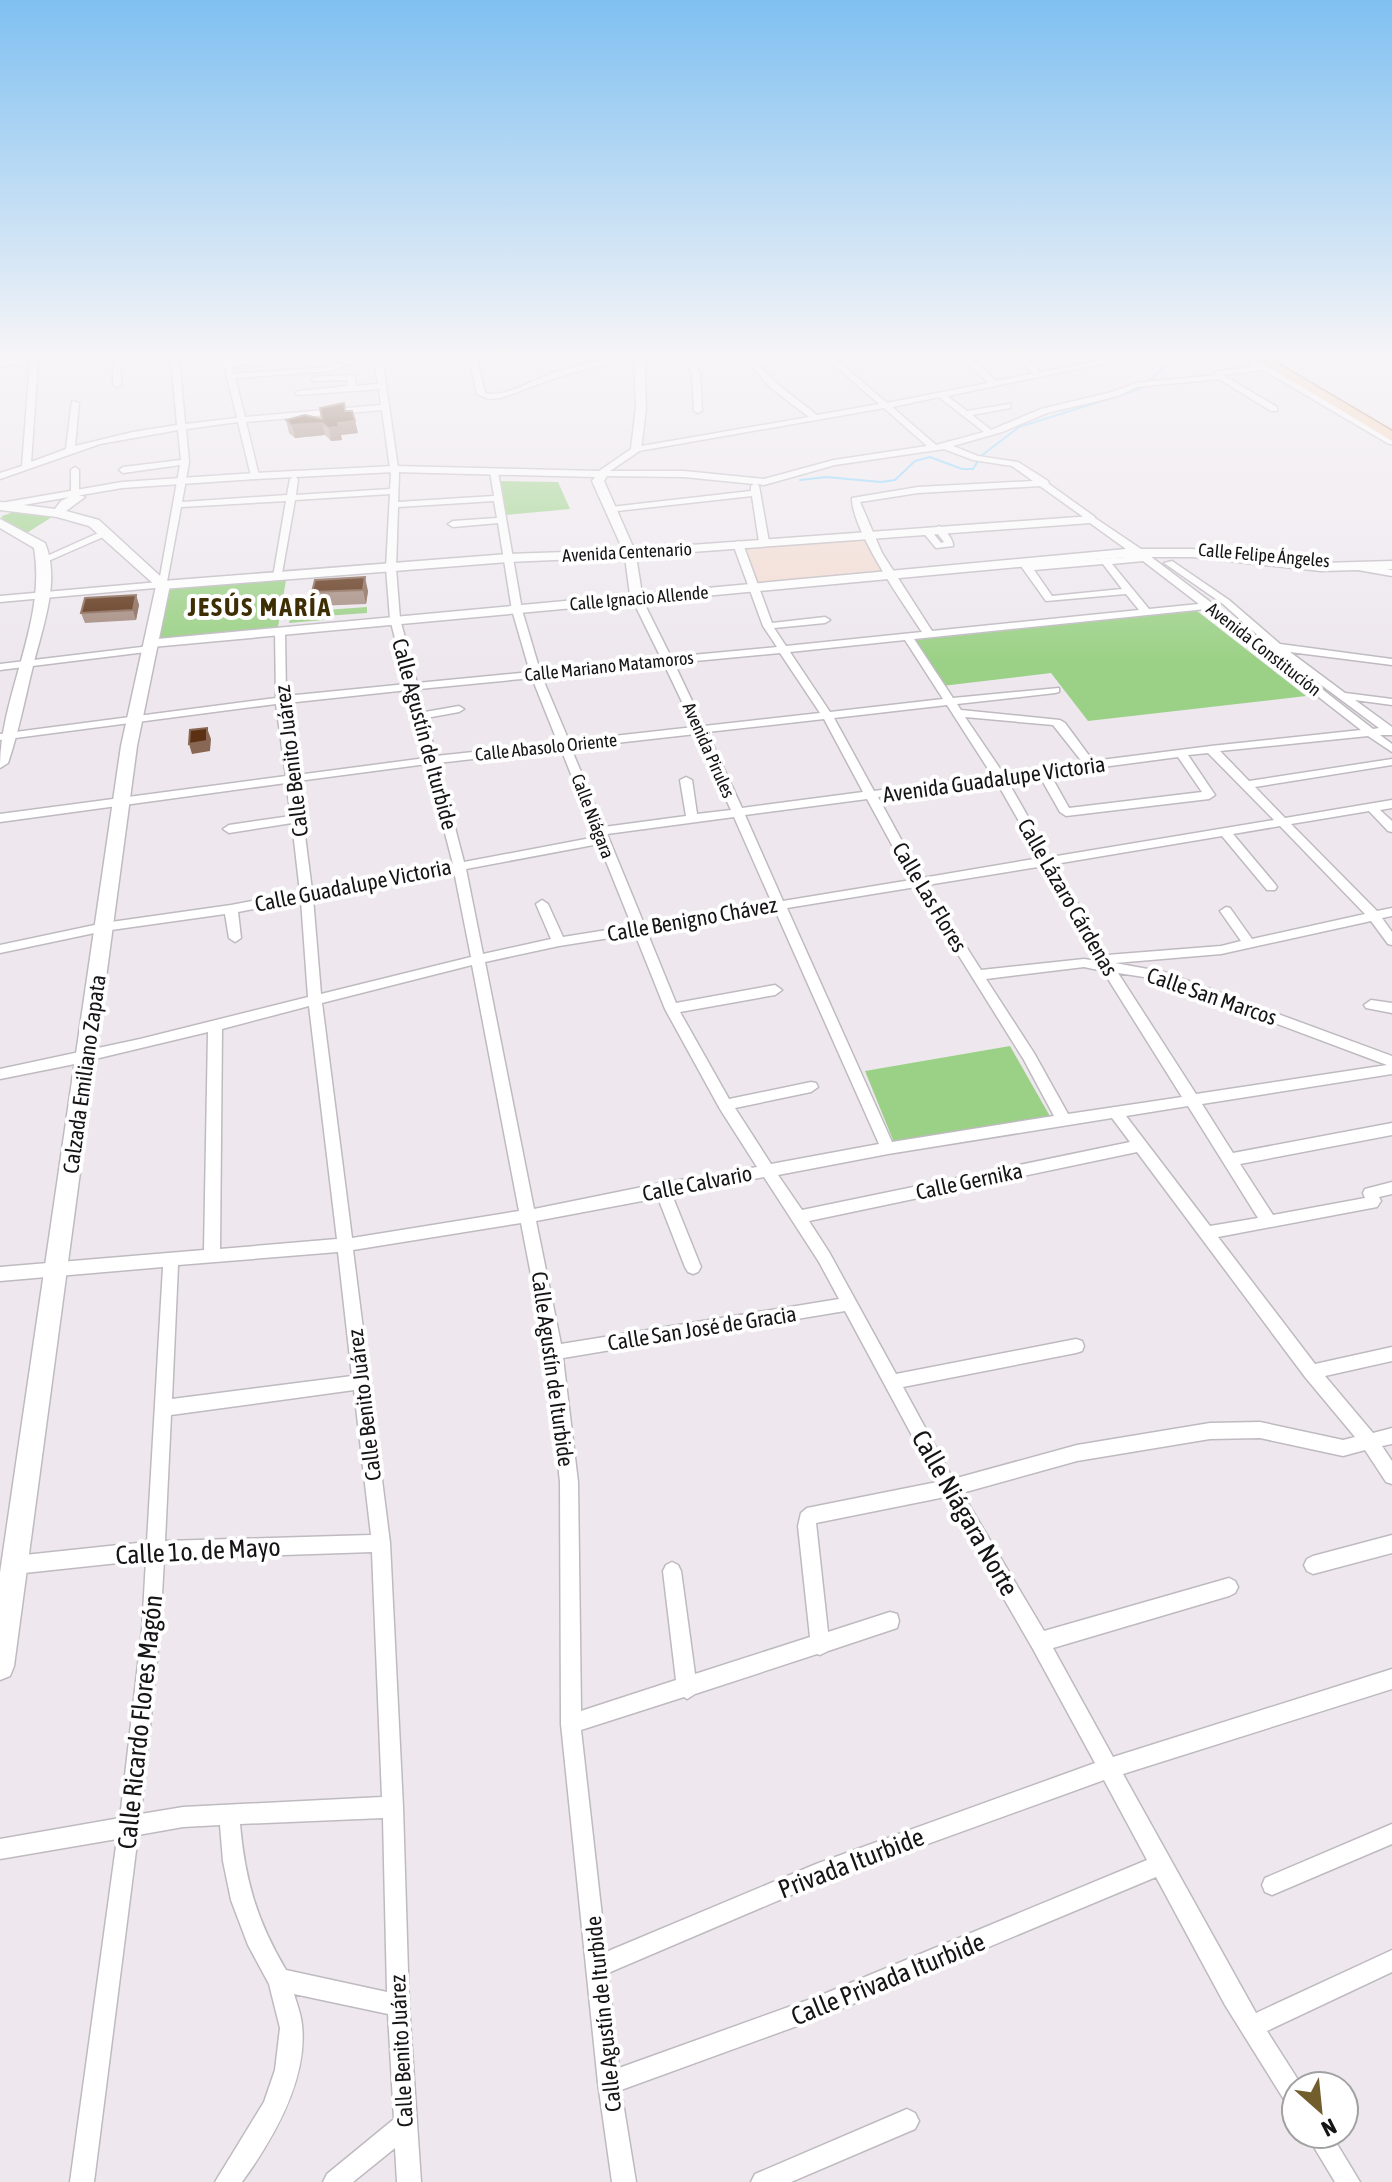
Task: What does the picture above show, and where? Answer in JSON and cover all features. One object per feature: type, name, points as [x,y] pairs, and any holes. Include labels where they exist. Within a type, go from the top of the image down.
[{"type":"main road","points":[[58,513],[77,494]]},
{"type":"main road","points":[[0,507],[58,513],[94,523],[163,585]]},
{"type":"main road","points":[[0,516],[17,509]]},
{"type":"main road","points":[[0,523],[40,546],[43,560],[43,595],[0,763]]},
{"type":"main road","name":"Calzada Emiliano Zapata","points":[[0,1666],[8,1565],[57,1270],[121,804],[163,585]]},
{"type":"street","points":[[26,468],[27,458]]},
{"type":"street","points":[[0,476],[51,458]]},
{"type":"street","points":[[0,599],[163,585],[185,458]]},
{"type":"street","points":[[251,458],[255,476]]},
{"type":"street","name":"Calle Agustín de Iturbide","points":[[392,458],[395,505],[391,568],[395,619],[459,864],[554,1352],[569,1482],[571,1724],[609,2083],[624,2182]]},
{"type":"street","points":[[600,478],[626,458]]},
{"type":"street","points":[[0,507],[77,494],[255,476],[394,472],[600,478],[694,477],[756,482],[866,458]]},
{"type":"street","points":[[976,458],[1015,464],[1140,552]]},
{"type":"street","points":[[123,470],[185,462]]},
{"type":"street","points":[[75,470],[77,494]]},
{"type":"street","points":[[181,483],[394,472]]},
{"type":"street","name":"Calle Niágara","points":[[495,476],[517,610],[536,674],[637,927]]},
{"type":"street","name":"Avenida Pirules","points":[[600,478],[630,553],[636,597],[702,731],[776,904],[888,1148]]},
{"type":"street","points":[[278,577],[294,479]]},
{"type":"street","points":[[756,482],[755,493],[764,542]]},
{"type":"street","points":[[928,633],[888,574],[866,534],[855,500],[918,490],[1045,483]]},
{"type":"street","points":[[176,505],[395,491]]},
{"type":"street","points":[[611,510],[755,493]]},
{"type":"street","points":[[17,509],[77,494]]},
{"type":"street","points":[[395,505],[499,498]]},
{"type":"street","name":"Avenida Centenario","points":[[163,585],[508,558],[630,553],[1092,519]]},
{"type":"street","points":[[453,524],[503,520]]},
{"type":"street","points":[[43,560],[107,532]]},
{"type":"street","name":"Calle Las Flores","points":[[738,544],[768,626],[828,717],[918,881],[1063,1119]]},
{"type":"street","name":"Calle Felipe Ángeles","points":[[1140,552],[1191,548],[1320,562],[1392,562]]},
{"type":"street","points":[[1026,565],[1106,562],[1140,552]]},
{"type":"street","name":"Calle Felipe Ángeles","points":[[1140,552],[1361,568],[1392,562]]},
{"type":"street","name":"Calle Ignacio Allende","points":[[151,646],[395,619],[888,574],[1026,565],[1140,552]]},
{"type":"street","name":"Avenida Constitución","points":[[1140,552],[1392,749]]},
{"type":"street","name":"Avenida Constitución","points":[[1140,552],[1226,602],[1277,647],[1391,731]]},
{"type":"street","points":[[1106,562],[1145,611]]},
{"type":"street","points":[[1026,565],[1049,599],[1127,591]]},
{"type":"street","points":[[1361,568],[1392,573]]},
{"type":"street","name":"Calle Mariano Matamoros","points":[[5,737],[281,700],[1210,606]]},
{"type":"street","points":[[768,626],[825,620]]},
{"type":"street","name":"Calle Benito Juárez","points":[[280,631],[281,700],[298,818],[315,999],[381,1543],[398,2005],[409,2182]]},
{"type":"street","name":"Calle Lázaro Cárdenas","points":[[907,636],[1000,778],[1105,963],[1269,1222]]},
{"type":"street","points":[[0,667],[151,646]]},
{"type":"street","points":[[1277,647],[1392,662]]},
{"type":"street","name":"Calle Abasolo Oriente","points":[[0,818],[432,760],[1055,690]]},
{"type":"street","points":[[1341,695],[1392,702]]},
{"type":"street","points":[[419,716],[459,709]]},
{"type":"street","points":[[959,713],[1056,722],[1090,765]]},
{"type":"street","name":"Avenida Guadalupe Victoria","points":[[601,836],[692,818],[870,797],[1090,765],[1391,731]]},
{"type":"street","points":[[1211,749],[1374,916],[1392,941]]},
{"type":"street","points":[[1043,772],[1066,812],[1209,795],[1181,753]]},
{"type":"street","points":[[1247,785],[1392,762]]},
{"type":"street","points":[[686,780],[692,818]]},
{"type":"street","name":"Calle Benigno Chávez","points":[[0,1074],[85,1058],[479,958],[559,942],[1392,804]]},
{"type":"street","points":[[1371,807],[1392,828]]},
{"type":"street","points":[[229,829],[298,818]]},
{"type":"street","points":[[1225,832],[1271,887]]},
{"type":"street","name":"Calle Guadalupe Victoria","points":[[0,949],[104,927],[307,895],[601,836]]},
{"type":"street","points":[[542,904],[559,942]]},
{"type":"street","points":[[231,909],[235,938]]},
{"type":"street","points":[[1226,911],[1249,944]]},
{"type":"street","points":[[1105,963],[1221,950],[1392,912]]},
{"type":"street","name":"Calle Niágara Norte","points":[[637,927],[672,1009],[725,1105],[800,1217],[949,1488],[1040,1642],[1280,2072]]},
{"type":"street","name":"Calle San Marcos","points":[[978,975],[1105,963],[1174,979],[1392,1061]]},
{"type":"street","points":[[672,1009],[775,990]]},
{"type":"street","points":[[1371,1005],[1392,1008]]},
{"type":"street","points":[[212,1257],[215,1025]]},
{"type":"street","name":"Calle Calvario","points":[[0,1274],[345,1245],[529,1216],[888,1148],[1392,1069]]},
{"type":"street","points":[[725,1105],[811,1087]]},
{"type":"street","points":[[1116,1113],[1311,1372],[1369,1441],[1392,1476]]},
{"type":"street","points":[[1228,1160],[1392,1129]]},
{"type":"street","name":"Calle Gernika","points":[[800,1217],[1138,1146]]},
{"type":"street","points":[[1208,1233],[1372,1203],[1370,1193],[1392,1188]]},
{"type":"street","points":[[662,1189],[693,1267]]},
{"type":"street","name":"Calle Ricardo Flores Magón","points":[[82,2182],[129,1827],[157,1550],[171,1260]]},
{"type":"street","name":"Calle San José de Gracia","points":[[554,1352],[849,1304]]},
{"type":"street","points":[[892,1382],[1076,1346]]},
{"type":"street","points":[[1311,1372],[1392,1354]]},
{"type":"street","points":[[163,1408],[360,1382]]},
{"type":"street","points":[[820,1646],[807,1519],[820,1512],[949,1488],[1077,1453],[1230,1429],[1260,1430],[1343,1448],[1392,1436]]},
{"type":"street","name":"Calle 1o. de Mayo","points":[[8,1565],[157,1550],[381,1543]]},
{"type":"street","points":[[1313,1565],[1392,1544]]},
{"type":"street","points":[[672,1571],[687,1689]]},
{"type":"street","points":[[1040,1642],[1229,1587]]},
{"type":"street","points":[[571,1724],[890,1621]]},
{"type":"street","name":"Privada Iturbide","points":[[597,1967],[816,1874],[1109,1768],[1392,1679]]},
{"type":"street","points":[[0,1849],[183,1817],[393,1807]]},
{"type":"street","points":[[227,2182],[269,2118],[288,2062],[291,2027],[279,1980],[246,1921],[233,1869],[229,1814]]},
{"type":"street","points":[[1272,1885],[1392,1834]]},
{"type":"street","name":"Calle Privada Iturbide","points":[[609,2083],[714,2050],[885,1982],[1162,1864]]},
{"type":"street","points":[[1252,2026],[1392,1961]]},
{"type":"street","points":[[279,1980],[398,2005]]},
{"type":"street","points":[[763,2182],[907,2121]]},
{"type":"street","points":[[335,2182],[405,2125]]},
{"type":"street","points":[[1328,2150],[1348,2182]]},
{"type":"shaded area","points":[[866,537],[883,572],[758,584],[746,546]]},
{"type":"green space","points":[[499,481],[558,482],[570,509],[505,515]]},
{"type":"green space","points":[[17,511],[52,517],[25,534],[3,523],[2,516]]},
{"type":"green space","points":[[286,580],[278,627],[154,640],[165,590]]},
{"type":"green space","points":[[325,607],[325,610],[367,607],[367,613],[325,616],[324,613],[323,620],[289,623],[293,608]]},
{"type":"green space","points":[[1197,611],[1306,696],[1088,721],[1051,673],[942,686],[915,640]]},
{"type":"green space","points":[[1010,1046],[1051,1118],[895,1145],[865,1071]]},
{"type":"building","points":[[365,577],[363,590],[312,592],[315,580]]},
{"type":"building","points":[[136,595],[133,610],[81,613],[85,598]]},
{"type":"building","points":[[207,728],[207,741],[189,744],[190,730]]},
{"type":"waterway","points":[[800,480],[826,477],[881,482],[895,480],[915,461],[927,458]]},
{"type":"waterway","points":[[932,458],[962,469],[973,469],[980,458]]},
{"type":"district","name":"JESÚS MARÍA","points":[[260,607]]}]
